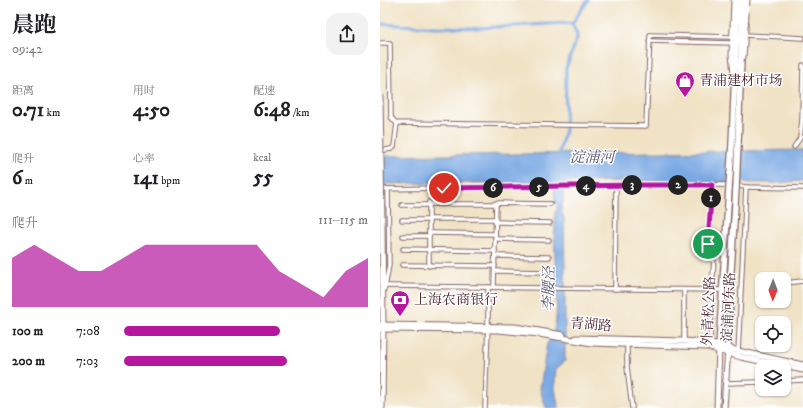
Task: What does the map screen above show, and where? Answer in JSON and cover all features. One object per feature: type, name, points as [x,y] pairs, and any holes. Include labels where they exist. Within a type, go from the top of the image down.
[{"type":"main road","points":[[734,0],[732,61],[737,77]]},
{"type":"main road","name":"外青松公路","points":[[724,408],[736,188],[735,144],[738,0]]},
{"type":"main road","name":"外青松公路","points":[[737,77],[743,0]]},
{"type":"main road","points":[[737,77],[744,53],[747,0]]},
{"type":"main road","points":[[380,89],[383,271],[382,408]]},
{"type":"main road","name":"外青松公路","points":[[717,408],[718,348],[729,188],[735,144]]},
{"type":"main road","name":"青湖路","points":[[382,327],[488,328],[593,339],[710,343],[718,348]]},
{"type":"main road","name":"青湖路","points":[[566,337],[592,343],[707,347],[728,350]]},
{"type":"main road","points":[[728,350],[738,354],[803,370]]},
{"type":"main road","points":[[738,354],[803,365]]},
{"type":"street","points":[[380,43],[390,43],[391,117],[397,123],[646,126],[650,35],[732,40]]},
{"type":"street","points":[[745,35],[803,38]]},
{"type":"street","points":[[649,41],[732,40]]},
{"type":"street","points":[[794,147],[800,138],[802,120],[803,65]]},
{"type":"street","points":[[380,151],[394,147],[397,123]]},
{"type":"street","points":[[710,343],[714,254],[713,250],[708,244],[712,185]]},
{"type":"street","points":[[380,189],[712,185],[803,188]]},
{"type":"street","points":[[615,289],[616,186]]},
{"type":"street","name":"淀浦河东路","points":[[738,354],[746,187]]},
{"type":"street","points":[[382,294],[386,286],[389,265],[388,189]]},
{"type":"street","points":[[402,205],[496,203],[550,204]]},
{"type":"street","points":[[428,204],[429,266]]},
{"type":"street","points":[[494,287],[496,204]]},
{"type":"street","points":[[402,220],[495,221],[550,224]]},
{"type":"street","points":[[403,236],[429,234],[495,234]]},
{"type":"street","points":[[495,239],[549,240]]},
{"type":"street","points":[[403,249],[495,251]]},
{"type":"street","points":[[495,256],[549,257]]},
{"type":"street","points":[[402,265],[495,266]]},
{"type":"street","points":[[383,271],[387,281]]},
{"type":"street","points":[[495,271],[549,272]]},
{"type":"street","points":[[791,283],[803,281]]},
{"type":"street","points":[[386,286],[722,290]]},
{"type":"street","points":[[485,408],[488,287]]},
{"type":"street","points":[[684,290],[684,341]]},
{"type":"street","points":[[627,344],[627,367],[632,408]]},
{"type":"street","points":[[791,381],[803,380]]},
{"type":"street","points":[[725,383],[755,382]]},
{"type":"water","name":"淀浦河","points":[[803,150],[803,181],[773,183],[635,181],[621,179],[621,181],[564,182],[563,203],[561,208],[564,217],[565,361],[556,369],[555,388],[559,408],[546,408],[540,389],[547,343],[552,337],[555,328],[557,302],[555,212],[557,210],[557,203],[555,203],[554,184],[550,182],[380,184],[380,156]]},
{"type":"waterway","points":[[572,24],[588,0]]},
{"type":"waterway","points":[[380,24],[478,28],[566,23],[572,24],[577,34],[577,38],[566,68],[565,130],[558,157]]},
{"type":"place","name":"青浦建材市场","points":[[685,98]]},
{"type":"place","name":"上海农商银行","points":[[400,317]]},
{"type":"route","points":[[444,188],[712,185],[708,244]]},
{"type":"water label","name":"李腰泾","points":[[549,289]]}]
